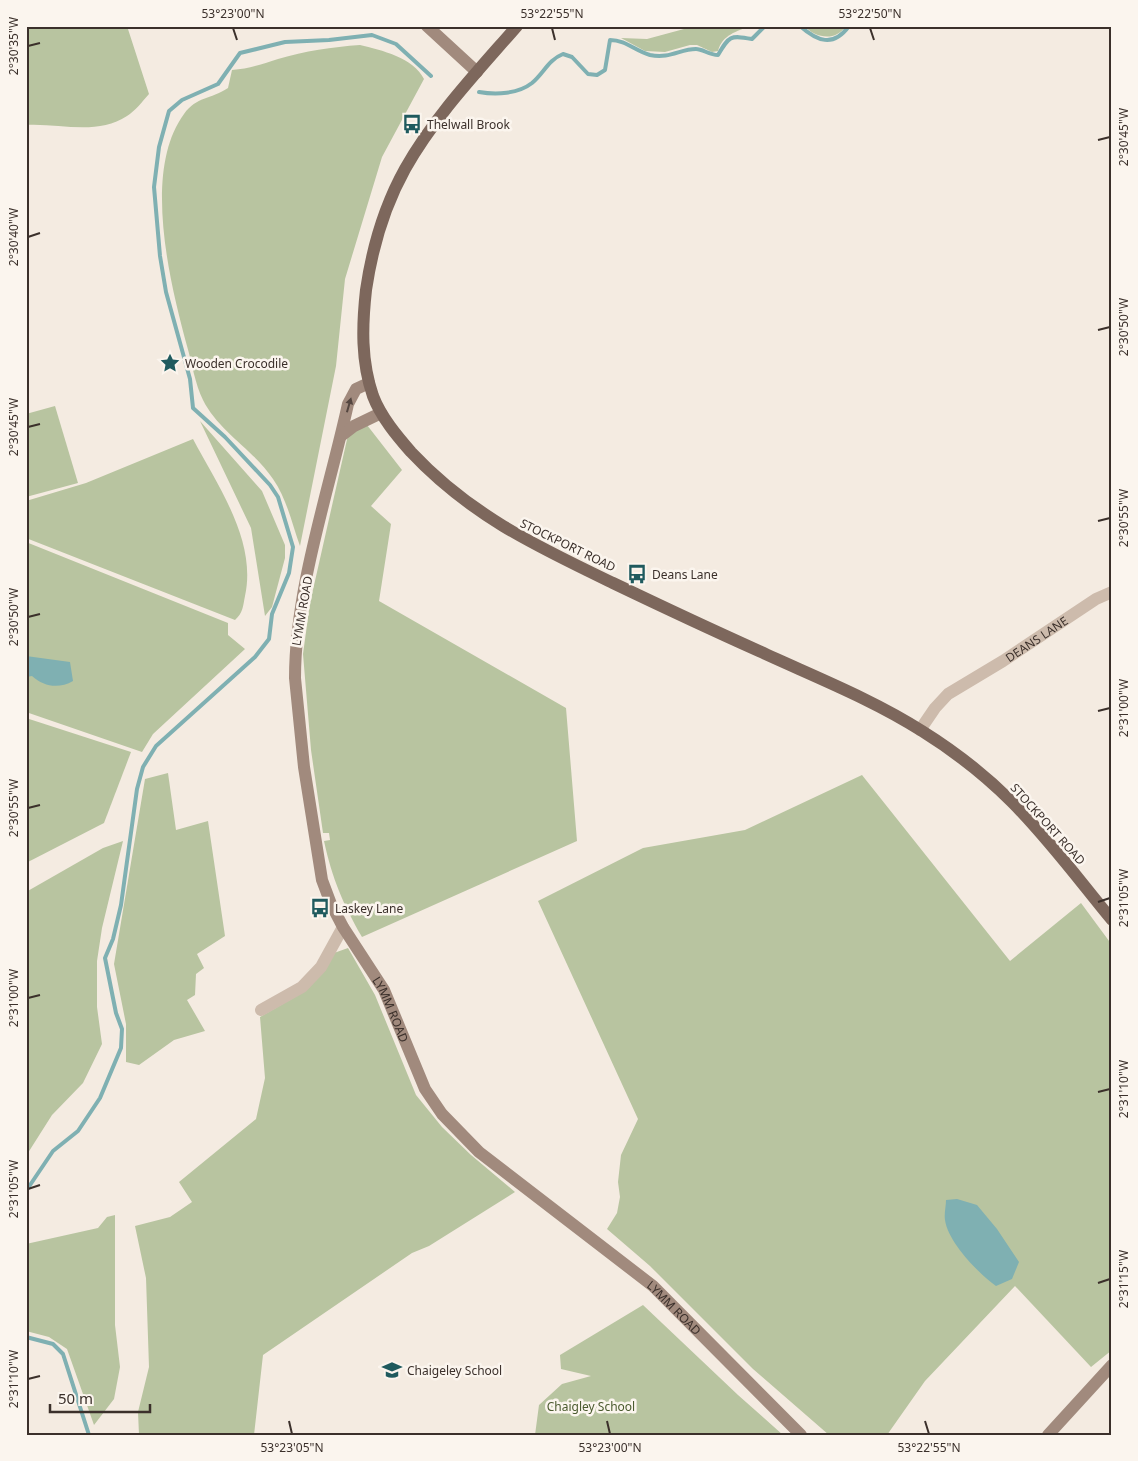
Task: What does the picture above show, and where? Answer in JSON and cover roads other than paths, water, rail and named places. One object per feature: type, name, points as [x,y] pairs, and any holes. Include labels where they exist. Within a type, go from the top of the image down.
[{"type":"main road","points":[[427,26],[477,72]]},
{"type":"main road","name":"STOCKPORT ROAD","points":[[517,26],[477,72],[424,139],[404,171],[389,204],[369,272],[363,318],[364,363],[369,383],[381,413],[401,441],[436,479],[464,502],[511,532],[633,593],[877,706],[920,730],[968,763],[1011,801],[1112,920]]},
{"type":"main road","name":"LYMM ROAD","points":[[369,383],[356,389],[351,395],[304,592],[295,651],[295,678],[315,842],[322,880],[331,904],[343,927],[384,990],[425,1089],[442,1114],[479,1152],[653,1286],[801,1435]]},
{"type":"main road","points":[[341,436],[354,426],[381,413]]},
{"type":"main road","points":[[1048,1435],[1112,1365]]},
{"type":"street","name":"DEANS LANE","points":[[920,730],[935,708],[948,694],[1003,661],[1096,598],[1112,592]]},
{"type":"street","points":[[262,1010],[302,987],[321,967],[343,927]]},
{"type":"water","points":[[26,656],[70,662],[73,681],[68,684],[52,686],[42,683],[32,676],[26,677]]},
{"type":"water","points":[[957,1199],[977,1205],[997,1229],[1019,1262],[1012,1279],[996,1286],[973,1265],[958,1247],[947,1229],[945,1218],[946,1200]]},
{"type":"waterway","points":[[479,92],[507,93],[526,87],[550,63],[563,54],[572,57],[588,74],[597,75],[605,70],[610,40],[616,40],[650,55],[657,56],[696,49],[718,55],[731,38],[752,39],[765,26]]},
{"type":"waterway","points":[[800,26],[813,35],[825,40],[837,37],[849,26]]},
{"type":"waterway","name":"Thelwall Brook","points":[[26,1191],[53,1151],[78,1131],[100,1098],[121,1048],[122,1029],[116,1013],[105,958],[113,939],[121,905],[137,789],[143,767],[156,746],[255,657],[269,639],[272,614],[289,573],[293,547],[278,497],[270,485],[225,437],[193,408],[190,379],[166,292],[160,256],[154,187],[159,147],[169,111],[182,100],[218,84],[240,53],[285,42],[329,40],[372,35],[396,44],[431,76]]},
{"type":"waterway","points":[[26,1337],[53,1344],[63,1354],[89,1435]]},
{"type":"place","name":"Thelwall Brook","points":[[412,124]]},
{"type":"place","name":"Wooden Crocodile","points":[[170,363]]},
{"type":"place","name":"Deans Lane","points":[[637,574]]},
{"type":"place","name":"Laskey Lane","points":[[320,908]]},
{"type":"place","name":"Chaigeley School","points":[[392,1370]]},
{"type":"park label","name":"Chaigley School","points":[[591,1406]]}]
